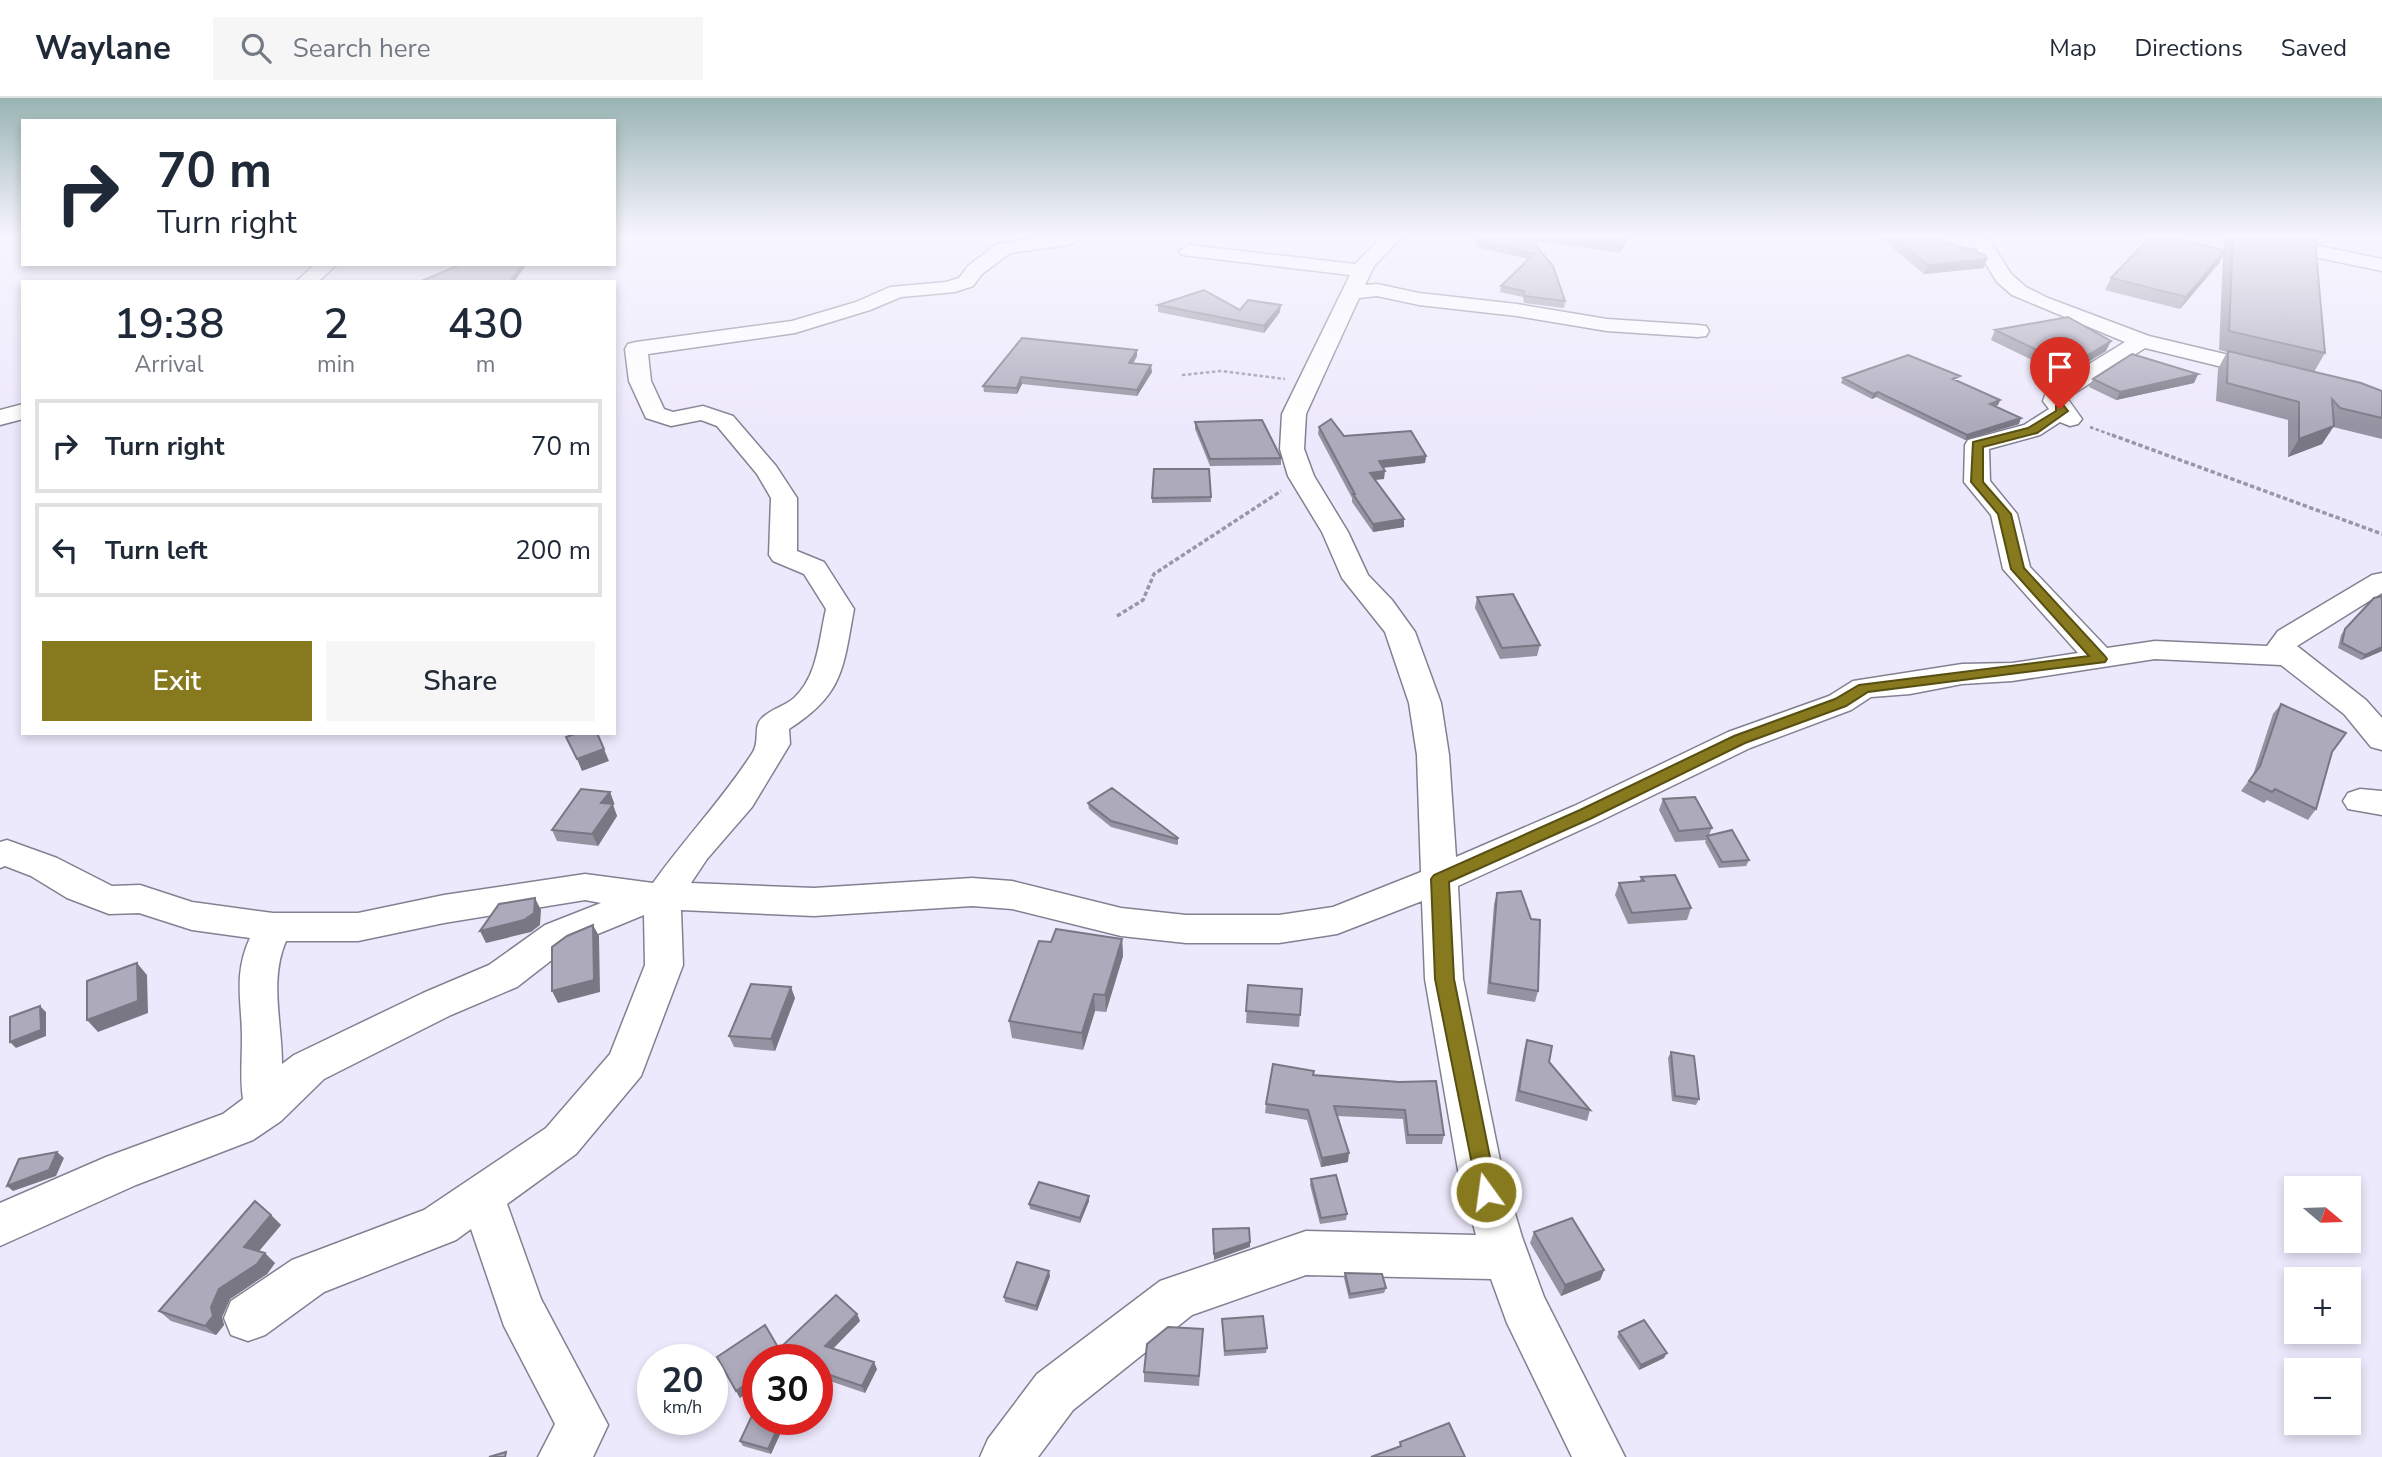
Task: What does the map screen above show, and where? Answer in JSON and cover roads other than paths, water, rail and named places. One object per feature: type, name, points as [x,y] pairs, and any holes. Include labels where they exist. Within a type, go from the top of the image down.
[{"type":"street","points":[[248,1318],[308,1276],[440,1225],[561,1141],[627,1064],[664,965],[662,898],[695,850],[740,799],[774,744],[773,725],[805,705],[827,674],[840,608],[814,568],[783,555],[784,498],[767,471],[725,421],[703,413],[671,419],[654,413],[639,381],[636,349],[794,327],[880,298]]},
{"type":"street","points":[[1349,298],[1294,414],[1292,449],[1301,475],[1335,532],[1356,578],[1401,632],[1425,703],[1433,755],[1444,979],[1480,1170],[1506,1258],[1524,1307],[1599,1457]]},
{"type":"street","points":[[1432,298],[1607,325],[1698,331]]},
{"type":"street","points":[[2034,298],[2142,341],[2283,375]]},
{"type":"street","points":[[2100,659],[2017,569],[2004,514],[1977,482],[1977,445],[2032,430],[2066,415],[2055,401],[2055,395],[2142,341]]},
{"type":"street","points":[[0,418],[21,412]]},
{"type":"street","points":[[2382,581],[2288,636],[2282,646],[2289,656],[2356,707],[2382,739]]},
{"type":"street","points":[[0,1225],[121,1171],[238,1127],[265,1108],[295,1077],[309,1067],[438,1004],[503,976],[558,935],[634,904],[662,898],[814,902],[972,892],[1031,899],[1121,922],[1186,929],[1279,929],[1337,920],[1440,879],[1586,814],[1739,740],[1840,703],[1864,688],[2155,650],[2289,656]]},
{"type":"street","points":[[0,855],[7,853],[44,867],[80,888],[109,900],[140,899],[192,916],[273,927],[358,927],[444,909],[586,887],[662,898]]},
{"type":"street","points":[[265,1108],[261,1080],[262,1038],[257,985],[261,955],[273,927]]},
{"type":"street","points":[[482,1196],[521,1310],[583,1425],[564,1457]]},
{"type":"street","points":[[1006,1457],[1055,1392],[1177,1297],[1306,1253],[1506,1258]]}]
